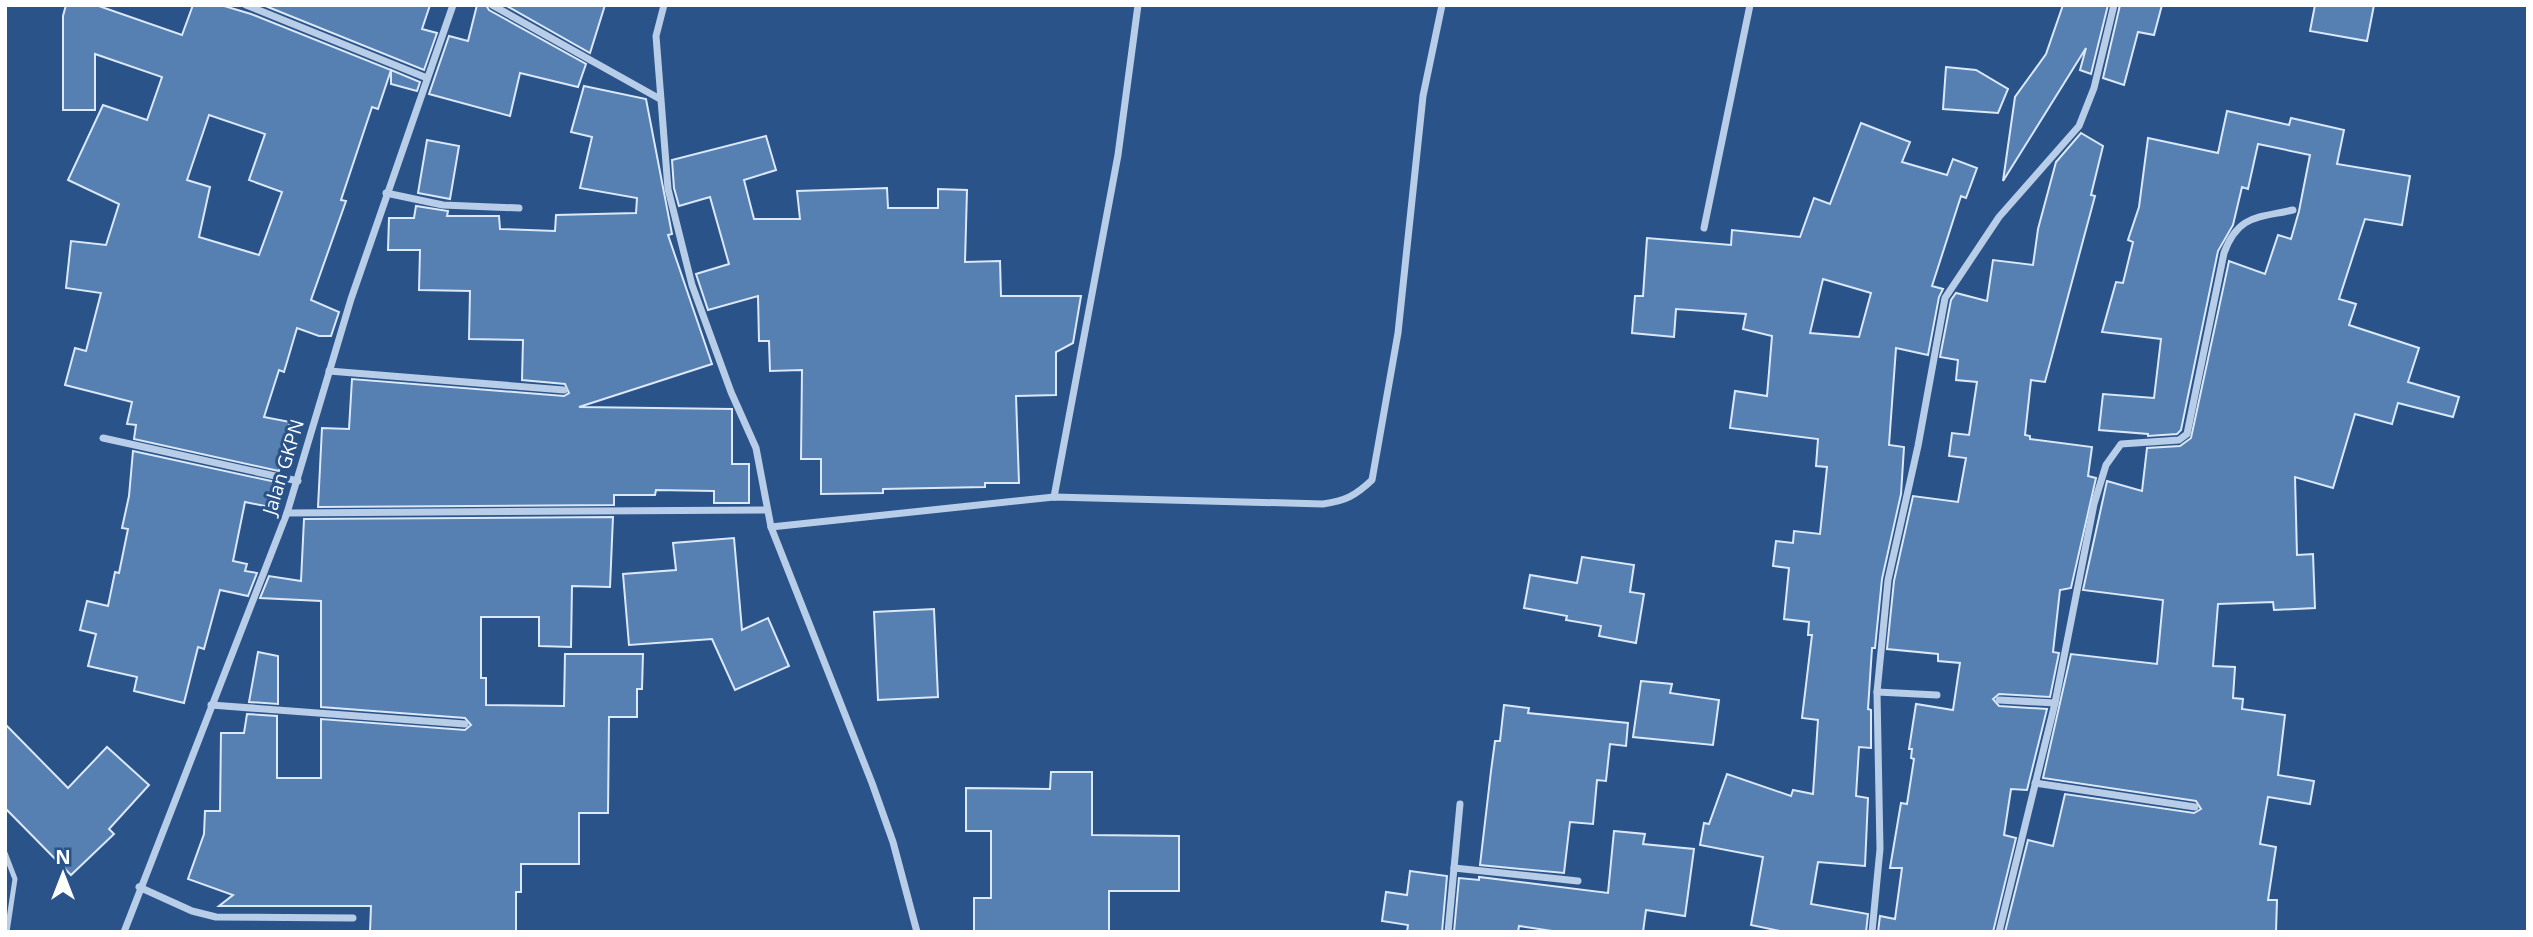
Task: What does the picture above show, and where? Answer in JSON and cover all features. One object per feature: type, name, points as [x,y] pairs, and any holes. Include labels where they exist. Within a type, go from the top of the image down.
[{"type":"street","points":[[246,5],[427,78]]},
{"type":"street","name":"Jalan GKPN","points":[[124,932],[139,887],[287,513],[386,193],[453,5]]},
{"type":"street","points":[[492,5],[660,99]]},
{"type":"street","points":[[664,5],[656,36],[668,189],[692,285],[731,392],[756,448],[771,527],[873,783],[893,842],[917,932]]},
{"type":"street","points":[[1054,497],[1114,182],[1127,102],[1138,5]]},
{"type":"street","points":[[771,527],[1054,497],[1322,504],[1343,501],[1372,480],[1398,333],[1423,96],[1441,5]]},
{"type":"street","points":[[1704,228],[1750,5]]},
{"type":"street","points":[[1872,932],[1880,849],[1877,692],[1888,580],[1918,446],[1945,298],[1999,217],[2078,126],[2094,88],[2114,5]]},
{"type":"street","points":[[386,193],[443,205],[520,208]]},
{"type":"street","points":[[1999,932],[2055,703],[2094,504],[2106,465],[2121,444],[2179,440],[2187,434],[2224,253],[2231,236],[2246,221],[2293,210]]},
{"type":"street","points":[[329,371],[564,390]]},
{"type":"street","points":[[103,438],[298,481]]},
{"type":"street","points":[[287,513],[766,510]]},
{"type":"street","points":[[1877,692],[1937,695]]},
{"type":"street","points":[[1999,699],[2055,703]]},
{"type":"street","points":[[211,705],[465,724]]},
{"type":"street","points":[[2035,783],[2194,807]]},
{"type":"street","points":[[1448,932],[1460,804]]},
{"type":"street","points":[[1454,868],[1578,881]]},
{"type":"street","points":[[139,887],[192,911],[216,917],[354,918]]},
{"type":"lane","points":[[5,853],[15,879],[7,932]]},
{"type":"building","points":[[66,5],[96,5],[182,35],[193,5],[221,5],[251,14],[391,70],[378,109],[372,107],[341,200],[346,201],[311,300],[339,312],[331,336],[319,336],[297,328],[284,372],[279,370],[264,417],[290,422],[279,471],[134,439],[136,425],[127,424],[132,402],[65,385],[75,348],[86,351],[101,293],[66,288],[71,241],[106,245],[119,204],[68,180],[103,105],[147,120],[162,77],[95,54],[95,110],[63,110],[63,16]],"holes":[[[209,115],[265,134],[249,180],[282,192],[259,255],[199,237],[210,187],[187,180]]]},
{"type":"building","points":[[263,5],[430,5],[422,29],[437,33],[424,70]]},
{"type":"building","points":[[477,5],[486,5],[489,10],[586,64],[578,87],[520,73],[510,116],[429,94],[449,36],[468,41]]},
{"type":"building","points":[[505,5],[605,5],[590,53]]},
{"type":"building","points":[[2063,5],[2108,5],[2091,74],[2080,70],[2086,48],[2003,181],[2015,97],[2046,54]]},
{"type":"building","points":[[2120,5],[2162,5],[2154,35],[2138,32],[2124,85],[2103,78]]},
{"type":"building","points":[[2315,5],[2374,5],[2367,41],[2310,31]]},
{"type":"building","points":[[1946,67],[1976,70],[2008,89],[1998,113],[1943,109]]},
{"type":"building","points":[[391,70],[420,82],[417,91],[391,84]]},
{"type":"building","points":[[584,86],[646,99],[672,234],[668,235],[712,364],[579,407],[732,409],[732,464],[749,464],[749,503],[714,503],[714,491],[656,490],[655,495],[614,495],[614,505],[318,507],[322,428],[349,429],[352,379],[564,396],[569,393],[565,384],[522,380],[523,340],[469,339],[470,291],[419,290],[420,250],[388,250],[389,218],[414,218],[416,206],[448,211],[447,216],[499,216],[500,229],[555,231],[556,215],[636,213],[637,198],[580,188],[592,137],[571,132]]},
{"type":"building","points":[[2227,111],[2289,125],[2291,118],[2344,130],[2337,164],[2410,176],[2402,225],[2365,219],[2339,299],[2356,304],[2349,325],[2419,348],[2408,382],[2459,397],[2453,417],[2398,403],[2392,424],[2355,414],[2333,488],[2295,477],[2297,555],[2313,554],[2315,608],[2274,610],[2273,602],[2218,604],[2213,666],[2235,667],[2233,698],[2243,699],[2242,709],[2285,715],[2278,775],[2314,781],[2310,804],[2268,797],[2260,844],[2276,847],[2268,900],[2277,900],[2276,932],[2005,932],[2028,840],[2053,846],[2065,794],[2194,813],[2201,809],[2196,801],[2043,778],[2071,654],[2157,664],[2163,600],[2083,590],[2107,481],[2142,491],[2147,448],[2180,446],[2191,438],[2229,261],[2265,274],[2278,235],[2291,239],[2299,211],[2310,155],[2258,144],[2248,189],[2242,187],[2233,225],[2218,251],[2181,430],[2177,434],[2148,436],[2099,430],[2103,394],[2154,398],[2161,339],[2102,332],[2116,282],[2123,283],[2133,242],[2128,240],[2139,207],[2148,138],[2218,153]]},
{"type":"building","points":[[1861,123],[1910,142],[1902,162],[1947,175],[1953,159],[1977,168],[1966,198],[1961,196],[1932,286],[1943,289],[1939,297],[1928,355],[1896,348],[1889,445],[1904,447],[1901,494],[1882,579],[1875,648],[1872,648],[1868,709],[1871,710],[1871,748],[1859,747],[1856,796],[1868,798],[1865,866],[1818,862],[1811,904],[1868,914],[1866,932],[1785,932],[1751,925],[1763,857],[1700,845],[1704,823],[1709,824],[1727,774],[1791,796],[1793,790],[1813,794],[1818,720],[1802,718],[1812,635],[1808,635],[1809,622],[1784,619],[1789,568],[1773,566],[1776,541],[1793,543],[1794,531],[1820,534],[1827,467],[1816,466],[1818,439],[1730,428],[1735,391],[1767,396],[1772,336],[1743,329],[1746,314],[1676,309],[1674,337],[1632,333],[1635,296],[1643,296],[1647,238],[1731,245],[1732,230],[1800,237],[1814,198],[1830,204]],"holes":[[[1823,279],[1871,293],[1859,337],[1810,333]]]},
{"type":"building","points":[[2081,133],[2103,146],[2091,195],[2095,196],[2045,382],[2031,380],[2025,435],[2030,436],[2030,439],[2092,447],[2088,476],[2096,478],[2071,588],[2060,590],[2053,652],[2059,653],[2050,697],[1999,694],[1993,699],[1999,706],[2047,709],[2027,790],[2011,789],[2004,835],[2016,838],[1993,932],[1878,932],[1880,916],[1895,919],[1902,868],[1890,868],[1901,803],[1907,804],[1914,759],[1911,758],[1912,749],[1909,749],[1916,704],[1953,710],[1960,663],[1938,661],[1938,654],[1887,649],[1894,581],[1913,496],[1958,502],[1966,458],[1949,456],[1952,433],[1969,435],[1977,382],[1956,380],[1958,360],[1940,357],[1951,300],[1956,293],[1987,301],[1993,260],[2033,265],[2038,229],[2056,162]]},
{"type":"building","points":[[766,136],[776,170],[744,180],[754,219],[800,219],[797,191],[887,188],[888,208],[938,208],[938,189],[967,190],[965,262],[1000,261],[1001,296],[1081,296],[1073,343],[1056,352],[1056,395],[1016,396],[1019,483],[985,483],[985,487],[883,489],[883,493],[821,494],[821,459],[801,459],[802,370],[770,371],[769,341],[759,341],[758,296],[708,310],[696,274],[729,264],[710,197],[679,206],[674,188],[672,160]]},
{"type":"building","points":[[427,140],[459,146],[450,199],[418,193]]},
{"type":"building","points":[[133,451],[276,482],[270,507],[245,502],[233,561],[247,564],[245,571],[257,573],[248,596],[220,590],[204,649],[198,647],[184,703],[134,691],[137,677],[88,666],[96,634],[80,630],[87,601],[108,606],[115,572],[119,573],[128,529],[122,528],[129,496]]},
{"type":"building","points":[[613,517],[610,587],[572,586],[571,647],[539,646],[539,617],[481,617],[481,678],[486,678],[486,705],[564,706],[565,654],[643,654],[642,689],[637,689],[637,717],[609,717],[608,813],[579,813],[579,864],[521,864],[521,892],[516,892],[516,932],[370,932],[371,906],[219,906],[233,895],[188,879],[204,834],[205,811],[220,811],[221,733],[244,733],[247,714],[277,716],[277,778],[321,778],[321,719],[465,730],[471,725],[465,718],[321,707],[321,601],[260,598],[269,576],[301,581],[304,519]]},
{"type":"building","points":[[734,538],[742,630],[768,618],[789,666],[735,690],[712,639],[629,645],[623,574],[676,570],[673,543]]},
{"type":"building","points":[[1582,557],[1634,565],[1630,592],[1644,594],[1636,643],[1599,636],[1601,626],[1566,620],[1567,616],[1524,608],[1530,575],[1577,583]]},
{"type":"building","points":[[934,609],[938,697],[878,700],[874,612]]},
{"type":"building","points":[[258,652],[278,656],[278,704],[249,702]]},
{"type":"building","points":[[1641,681],[1672,684],[1670,693],[1719,700],[1713,745],[1633,737]]},
{"type":"building","points":[[1504,705],[1529,708],[1528,713],[1628,723],[1626,746],[1610,744],[1606,781],[1597,780],[1593,824],[1570,822],[1564,873],[1480,865],[1495,741],[1500,741]]},
{"type":"building","points":[[5,724],[68,788],[107,747],[149,785],[109,829],[114,834],[71,875],[5,808]]},
{"type":"building","points":[[1051,772],[1092,772],[1092,835],[1179,836],[1179,891],[1109,891],[1109,932],[974,932],[974,898],[991,898],[991,831],[966,831],[966,788],[1050,789]]},
{"type":"building","points":[[1614,831],[1645,834],[1643,844],[1694,849],[1685,916],[1646,910],[1643,932],[1559,932],[1519,926],[1518,932],[1454,932],[1459,878],[1479,880],[1479,877],[1608,893]]},
{"type":"building","points":[[1410,871],[1447,876],[1442,932],[1407,932],[1408,925],[1382,921],[1386,892],[1407,895]]}]
